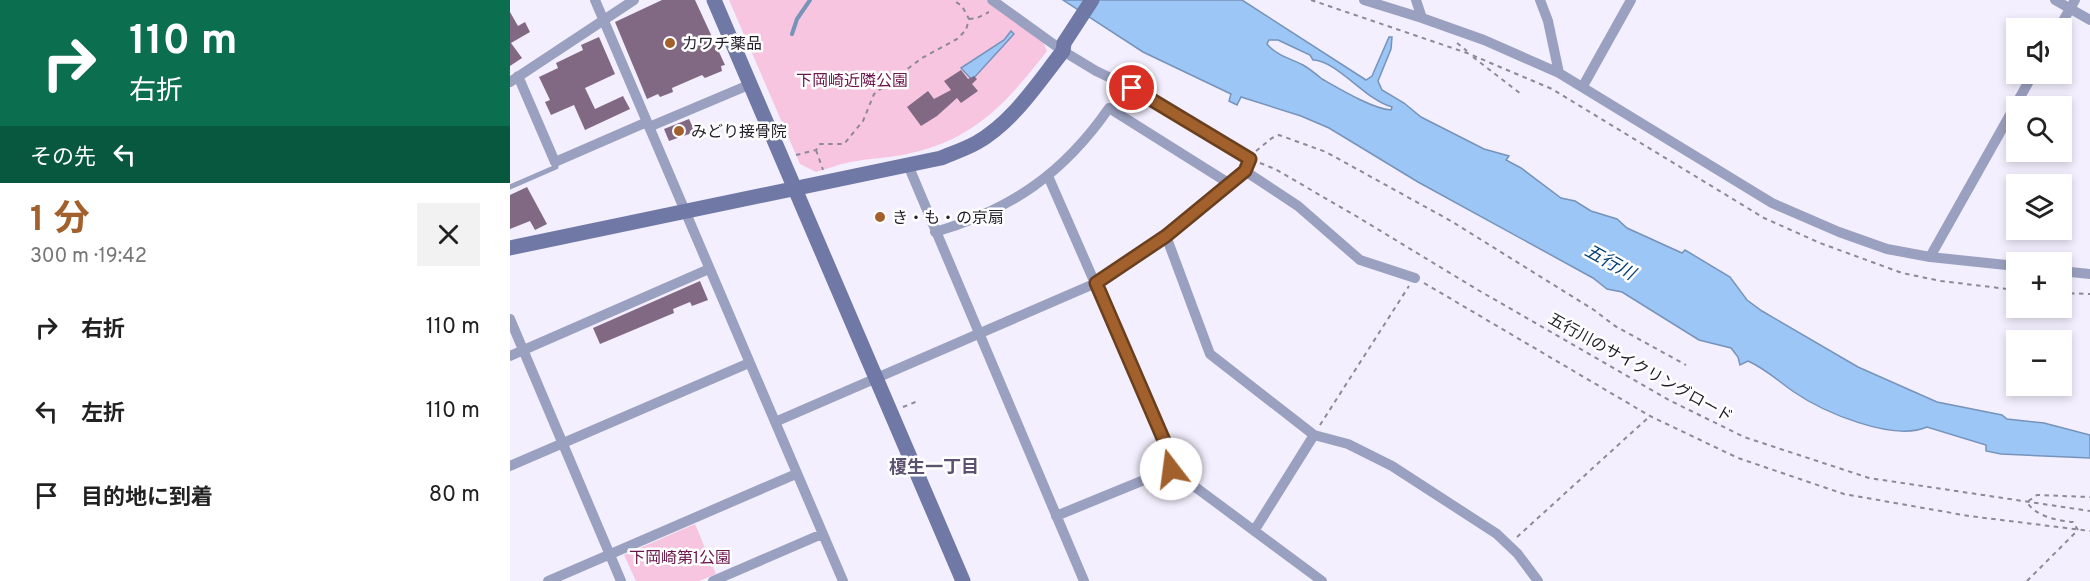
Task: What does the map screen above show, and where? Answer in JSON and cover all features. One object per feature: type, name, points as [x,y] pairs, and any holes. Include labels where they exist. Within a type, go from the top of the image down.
[{"type":"street","points":[[595,0],[843,581]]},
{"type":"street","points":[[634,0],[514,79],[555,162],[751,84]]},
{"type":"street","points":[[714,0],[797,189],[963,581]]},
{"type":"street","points":[[510,248],[941,158],[993,132],[1019,107],[1063,47],[1092,0]]},
{"type":"street","points":[[1364,0],[1422,18],[1559,73],[1772,203],[1839,232],[1887,249],[1930,257],[2006,265]]},
{"type":"street","points":[[1416,0],[1422,18]]},
{"type":"street","points":[[1540,0],[1548,21],[1559,73]]},
{"type":"street","points":[[1583,86],[1631,0]]},
{"type":"street","points":[[2055,0],[2072,4],[2090,20]]},
{"type":"street","points":[[775,422],[1096,283],[1166,236],[1245,171],[1250,159],[1132,88],[1096,71],[995,2]]},
{"type":"street","points":[[2064,18],[2072,4]]},
{"type":"street","points":[[1930,257],[2027,84]]},
{"type":"street","points":[[935,232],[970,222],[1018,197],[1048,176],[1092,132],[1109,108],[1230,184]]},
{"type":"street","points":[[908,165],[1084,581]]},
{"type":"street","points":[[1245,171],[1298,206],[1360,260],[1415,278]]},
{"type":"street","points":[[1048,176],[1172,459],[1171,469]]},
{"type":"street","points":[[1166,236],[1210,354],[1314,435],[1348,444],[1392,466],[1497,534],[1538,581]]},
{"type":"street","points":[[510,356],[709,269]]},
{"type":"street","points":[[2072,272],[2090,274]]},
{"type":"street","points":[[510,319],[621,581]]},
{"type":"street","points":[[510,466],[749,363]]},
{"type":"street","points":[[1254,531],[1314,435]]},
{"type":"street","points":[[1056,516],[1171,469]]},
{"type":"street","points":[[1171,469],[1322,581]]},
{"type":"street","points":[[548,581],[796,474]]},
{"type":"street","points":[[713,581],[822,534]]},
{"type":"lane","points":[[510,187],[556,167],[555,162]]},
{"type":"path","points":[[793,156],[816,150],[820,144],[839,145],[850,139],[863,121],[874,94],[922,58],[957,39],[966,30],[969,19],[962,6],[953,0]]},
{"type":"path","points":[[1311,0],[1470,54],[1552,89],[1764,218],[1820,243],[1902,273],[1941,281],[2006,289]]},
{"type":"path","points":[[969,19],[982,15],[995,2]]},
{"type":"path","points":[[1454,41],[1521,94]]},
{"type":"path","points":[[1250,159],[1263,144],[1279,135],[1326,152],[1451,221],[1594,310],[1615,326],[1686,365]]},
{"type":"path","points":[[816,150],[824,172]]},
{"type":"path","name":"五行川のサイクリングロード","points":[[1250,159],[1275,169],[1669,400],[1744,437],[1869,478],[2090,511]]},
{"type":"path","points":[[1314,435],[1415,278],[1650,416],[1738,458],[1844,494],[1969,516],[2090,531]]},
{"type":"path","points":[[2072,293],[2090,294]]},
{"type":"path","points":[[900,409],[918,401]]},
{"type":"path","points":[[1509,546],[1650,416]]},
{"type":"path","points":[[2078,530],[2073,522],[2031,509],[2027,502],[2037,495],[2090,497]]},
{"type":"path","points":[[2027,581],[2078,530]]},
{"type":"green space","name":"下岡崎近隣公園","points":[[729,0],[986,0],[1043,42],[1047,51],[1004,102],[972,128],[954,138],[934,147],[911,153],[847,163],[816,172],[800,164]]},
{"type":"green space","name":"下岡崎第1公園","points":[[695,524],[716,574],[699,581],[636,581],[624,555]]},
{"type":"water","name":"五行川","points":[[1063,0],[1242,0],[1366,80],[1372,76],[1389,37],[1392,37],[1391,49],[1378,81],[1382,90],[1404,103],[1421,117],[1484,149],[1509,156],[1506,160],[1521,168],[1561,198],[1575,201],[1591,211],[1617,219],[1627,228],[1682,253],[1685,250],[1730,277],[1747,300],[1762,311],[1858,367],[1937,402],[2002,415],[2007,419],[2044,423],[2090,435],[2090,458],[2001,454],[1986,451],[1986,445],[1927,427],[1913,431],[1896,431],[1859,423],[1840,416],[1807,400],[1754,364],[1748,361],[1740,365],[1738,357],[1731,348],[1699,340],[1622,292],[1607,289],[1593,278],[1418,182],[1329,128],[1301,116],[1241,97],[1237,105],[1229,101],[1231,94],[1143,52]],"holes":[[[1269,40],[1278,40],[1310,55],[1313,60],[1322,62],[1342,73],[1372,97],[1392,107],[1391,110],[1375,106],[1346,92],[1303,65],[1279,54],[1267,44]]]},
{"type":"water","points":[[1011,31],[1014,34],[972,80],[961,68],[1004,40]]},
{"type":"building","name":"カワチ薬品","points":[[662,0],[695,0],[725,65],[721,66],[722,71],[705,78],[702,75],[672,88],[673,92],[660,97],[658,94],[647,99],[615,22]]},
{"type":"building","points":[[510,12],[518,26],[525,22],[530,32],[511,43],[522,58],[510,66]]},
{"type":"building","points":[[599,37],[615,74],[585,88],[595,109],[623,96],[630,109],[585,130],[574,105],[551,115],[545,102],[550,100],[539,77],[558,68],[556,63],[583,50],[581,45]]},
{"type":"building","points":[[961,70],[968,79],[974,76],[977,79],[972,84],[978,91],[961,103],[957,98],[937,116],[921,126],[907,107],[928,91],[934,99],[951,90],[944,81]]},
{"type":"building","name":"みどり接骨院","points":[[689,119],[695,132],[669,141],[664,129]]},
{"type":"building","points":[[527,187],[547,224],[535,230],[530,221],[510,229],[510,195]]},
{"type":"building","points":[[700,281],[708,300],[692,306],[690,302],[673,309],[674,313],[600,344],[593,328]]},
{"type":"waterway","points":[[792,34],[797,19],[810,0]]},
{"type":"place","name":"カワチ薬品","points":[[670,43]]},
{"type":"place","name":"みどり接骨院","points":[[679,131]]},
{"type":"place","name":"き・も・の京扇","points":[[880,217]]},
{"type":"district","name":"榎生一丁目","points":[[934,467]]},
{"type":"route","points":[[1132,88],[1250,159],[1245,171],[1166,236],[1096,283],[1172,459],[1171,469]]}]
